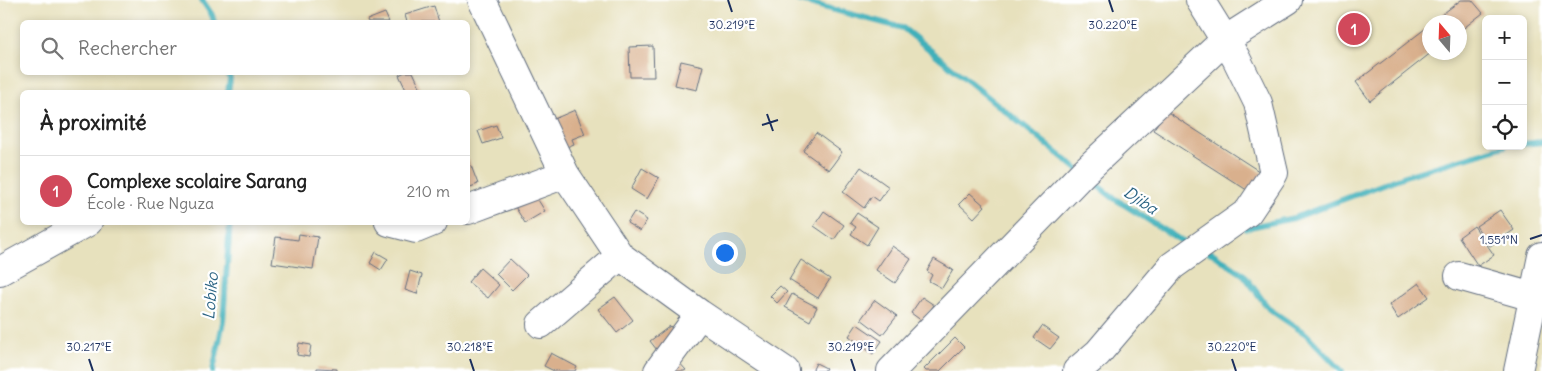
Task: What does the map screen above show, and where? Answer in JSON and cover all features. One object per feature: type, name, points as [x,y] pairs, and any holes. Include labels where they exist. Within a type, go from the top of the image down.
[{"type":"street","points":[[482,0],[565,174],[620,256],[700,314],[785,371]]},
{"type":"street","points":[[1077,371],[1098,353],[1172,266],[1248,212],[1274,173],[1258,103],[1236,58],[1200,0]]},
{"type":"street","points":[[891,371],[1083,173],[1225,40],[1288,0]]},
{"type":"street","points":[[470,209],[565,174]]},
{"type":"street","points":[[0,271],[83,225]]},
{"type":"street","points":[[401,225],[416,229],[426,225]]},
{"type":"street","points":[[541,324],[620,256]]},
{"type":"street","points":[[1518,371],[1542,256]]},
{"type":"street","points":[[1459,276],[1533,297]]},
{"type":"street","points":[[658,371],[700,314]]},
{"type":"building","points":[[1461,0],[1472,0],[1483,13],[1467,26],[1467,15],[1441,15]]},
{"type":"building","points":[[434,6],[438,20],[406,20],[405,15]]},
{"type":"building","points":[[385,13],[388,20],[367,20]]},
{"type":"building","points":[[1422,31],[1422,60],[1370,101],[1356,82]]},
{"type":"building","points":[[653,46],[654,77],[630,77],[629,47]]},
{"type":"building","points":[[681,61],[703,66],[697,90],[675,85]]},
{"type":"building","points":[[399,75],[414,75],[422,90],[406,90]]},
{"type":"building","points":[[575,110],[585,134],[572,139],[574,144],[552,153],[540,125]]},
{"type":"building","points":[[1166,111],[1265,175],[1253,194],[1153,130]]},
{"type":"building","points":[[496,125],[501,138],[483,144],[478,131]]},
{"type":"building","points":[[816,133],[842,152],[829,170],[803,151]]},
{"type":"building","points":[[470,163],[478,184],[470,187]]},
{"type":"building","points":[[861,167],[889,187],[879,201],[872,196],[864,208],[843,192]]},
{"type":"building","points":[[642,168],[659,178],[647,199],[631,189]]},
{"type":"building","points":[[528,184],[545,211],[525,223],[509,197]]},
{"type":"building","points":[[970,193],[985,206],[974,218],[959,204]]},
{"type":"building","points":[[1500,210],[1514,230],[1490,246],[1476,226]]},
{"type":"building","points":[[824,211],[844,225],[834,240],[814,226]]},
{"type":"building","points":[[634,212],[647,220],[640,231],[627,223]]},
{"type":"building","points":[[857,213],[878,227],[867,245],[851,234],[856,227],[850,223]]},
{"type":"building","points":[[1474,226],[1494,255],[1478,266],[1459,237]]},
{"type":"building","points":[[299,234],[318,237],[313,269],[272,263],[276,237],[298,240]]},
{"type":"building","points":[[892,246],[911,259],[895,283],[876,270]]},
{"type":"building","points":[[376,252],[388,259],[381,270],[370,263]]},
{"type":"building","points":[[510,259],[527,275],[512,290],[496,274]]},
{"type":"building","points":[[934,259],[953,270],[942,288],[929,281],[932,275],[927,271]]},
{"type":"building","points":[[801,260],[830,279],[818,298],[789,280]]},
{"type":"building","points":[[480,268],[499,285],[488,298],[468,282]]},
{"type":"building","points":[[410,271],[422,275],[417,294],[405,290]]},
{"type":"building","points":[[1419,283],[1429,297],[1398,319],[1389,305]]},
{"type":"building","points":[[780,286],[787,292],[777,303],[770,296]]},
{"type":"building","points":[[792,294],[817,307],[810,321],[785,307]]},
{"type":"building","points":[[615,297],[633,320],[617,333],[598,309]]},
{"type":"building","points":[[922,297],[934,305],[922,321],[911,313]]},
{"type":"building","points":[[875,300],[897,316],[882,335],[861,319]]},
{"type":"building","points":[[857,324],[882,341],[873,354],[849,336]]},
{"type":"building","points":[[670,326],[680,339],[660,354],[650,341]]},
{"type":"building","points":[[1042,326],[1059,338],[1050,349],[1034,338]]},
{"type":"building","points":[[955,338],[964,347],[940,371],[926,371],[924,369]]},
{"type":"building","points":[[299,343],[311,345],[309,357],[297,355]]},
{"type":"building","points":[[551,353],[577,367],[575,371],[554,371],[544,366]]},
{"type":"building","points":[[677,360],[686,370],[664,371]]},
{"type":"building","points":[[816,363],[826,368],[824,371],[812,371]]},
{"type":"building","points":[[317,368],[337,369],[337,371],[317,371]]},
{"type":"waterway","name":"Lobiko","points":[[202,0],[213,20]]},
{"type":"waterway","name":"Djiba","points":[[797,0],[903,28],[1077,169]]},
{"type":"waterway","name":"Lobiko","points":[[228,90],[229,75]]},
{"type":"waterway","name":"Djiba","points":[[1527,144],[1542,142]]},
{"type":"waterway","name":"Djiba","points":[[1245,228],[1294,218],[1405,176],[1492,150]]},
{"type":"waterway","name":"Djiba","points":[[1087,177],[1112,197],[1188,245]]},
{"type":"waterway","name":"Lobiko","points":[[213,371],[223,322],[230,225]]},
{"type":"waterway","points":[[1205,251],[1212,253],[1244,275],[1269,309],[1306,334],[1342,371]]},
{"type":"place","name":"Complexe scolaire Sarang","points":[[1354,29]]}]
